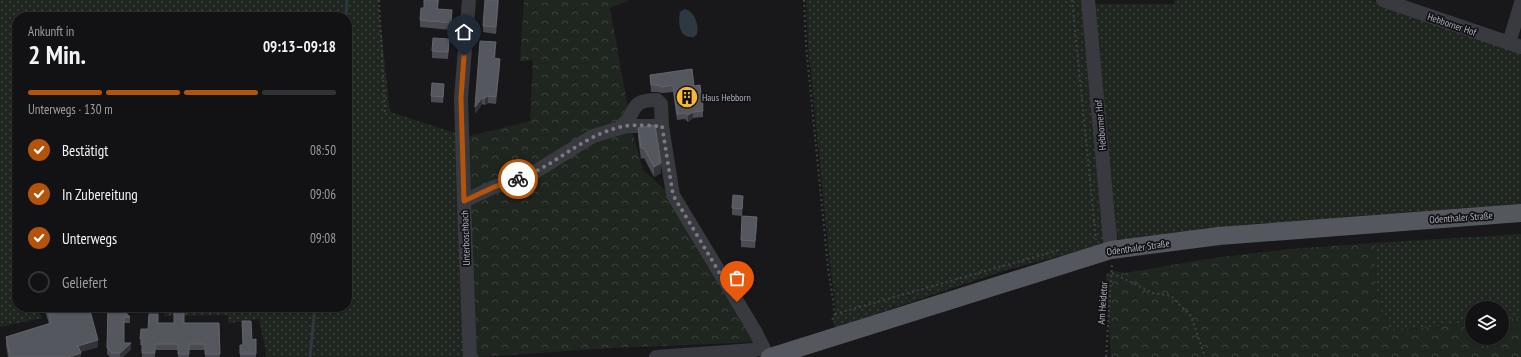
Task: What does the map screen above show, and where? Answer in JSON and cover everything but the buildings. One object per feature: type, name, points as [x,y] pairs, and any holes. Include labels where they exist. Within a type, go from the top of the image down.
[{"type":"main road","name":"Odenthaler Straße","points":[[767,354],[1109,259],[1219,236],[1521,213]]},
{"type":"street","name":"Unterboschbach","points":[[468,0],[461,98],[470,357]]},
{"type":"street","name":"Hebborner Hof","points":[[1088,0],[1109,259]]},
{"type":"street","name":"Hebborner Hof","points":[[1383,0],[1515,45]]},
{"type":"street","points":[[1515,45],[1521,3]]},
{"type":"street","points":[[620,127],[626,123],[635,106],[640,102],[657,100],[661,104],[662,126],[673,195],[694,227],[767,354]]},
{"type":"street","points":[[464,201],[494,187],[530,175],[593,136],[620,127],[662,126]]},
{"type":"street","points":[[656,357],[754,350],[767,354]]},
{"type":"path","points":[[379,0],[385,113]]},
{"type":"path","points":[[804,0],[807,53],[828,267],[835,314],[1065,248]]},
{"type":"path","points":[[1072,0],[1096,240]]},
{"type":"path","name":"Am Heidetor","points":[[1106,357],[1112,273],[1109,259]]},
{"type":"path","points":[[1112,273],[1153,293],[1171,296],[1191,316],[1205,357]]},
{"type":"green space","points":[[0,0],[378,0],[390,112],[464,136],[468,357],[267,357],[259,319],[228,323],[228,315],[164,316],[164,312],[352,312],[352,12],[12,12],[12,312],[39,312],[42,318],[0,327]]},
{"type":"green space","points":[[524,0],[630,0],[610,8],[632,131],[643,170],[664,189],[757,342],[612,348],[477,357],[466,137],[530,121],[533,60],[520,61]]},
{"type":"green space","points":[[806,0],[1083,0],[1104,242],[1101,245],[1003,271],[834,328],[833,314],[836,311],[808,44]]},
{"type":"green space","points":[[1175,0],[1372,0],[1521,50],[1521,207],[1122,241],[1115,235],[1115,211],[1091,4],[1174,4]]},
{"type":"green space","points":[[1521,234],[1521,318],[1509,319],[1509,301],[1465,301],[1465,324],[1390,331],[1376,289],[1374,243]]},
{"type":"green space","points":[[1374,243],[1376,289],[1390,331],[1465,324],[1465,345],[1509,345],[1509,319],[1521,318],[1521,357],[1111,357],[1106,274],[1115,271],[1125,273],[1213,258],[1290,249]]},
{"type":"shaded area","points":[[685,9],[696,19],[697,34],[694,37],[689,37],[682,33],[679,21],[680,12]]},
{"type":"waterway","points":[[346,12],[347,0]]},
{"type":"waterway","points":[[310,357],[314,312]]},
{"type":"way so far","points":[[518,179],[530,175],[593,136],[620,127],[662,126],[673,195],[694,227],[737,302]]},
{"type":"place","name":"Haus Hebborn","points":[[687,97]]},
{"type":"route","points":[[464,56],[461,98],[464,201],[494,187],[518,179]]}]
